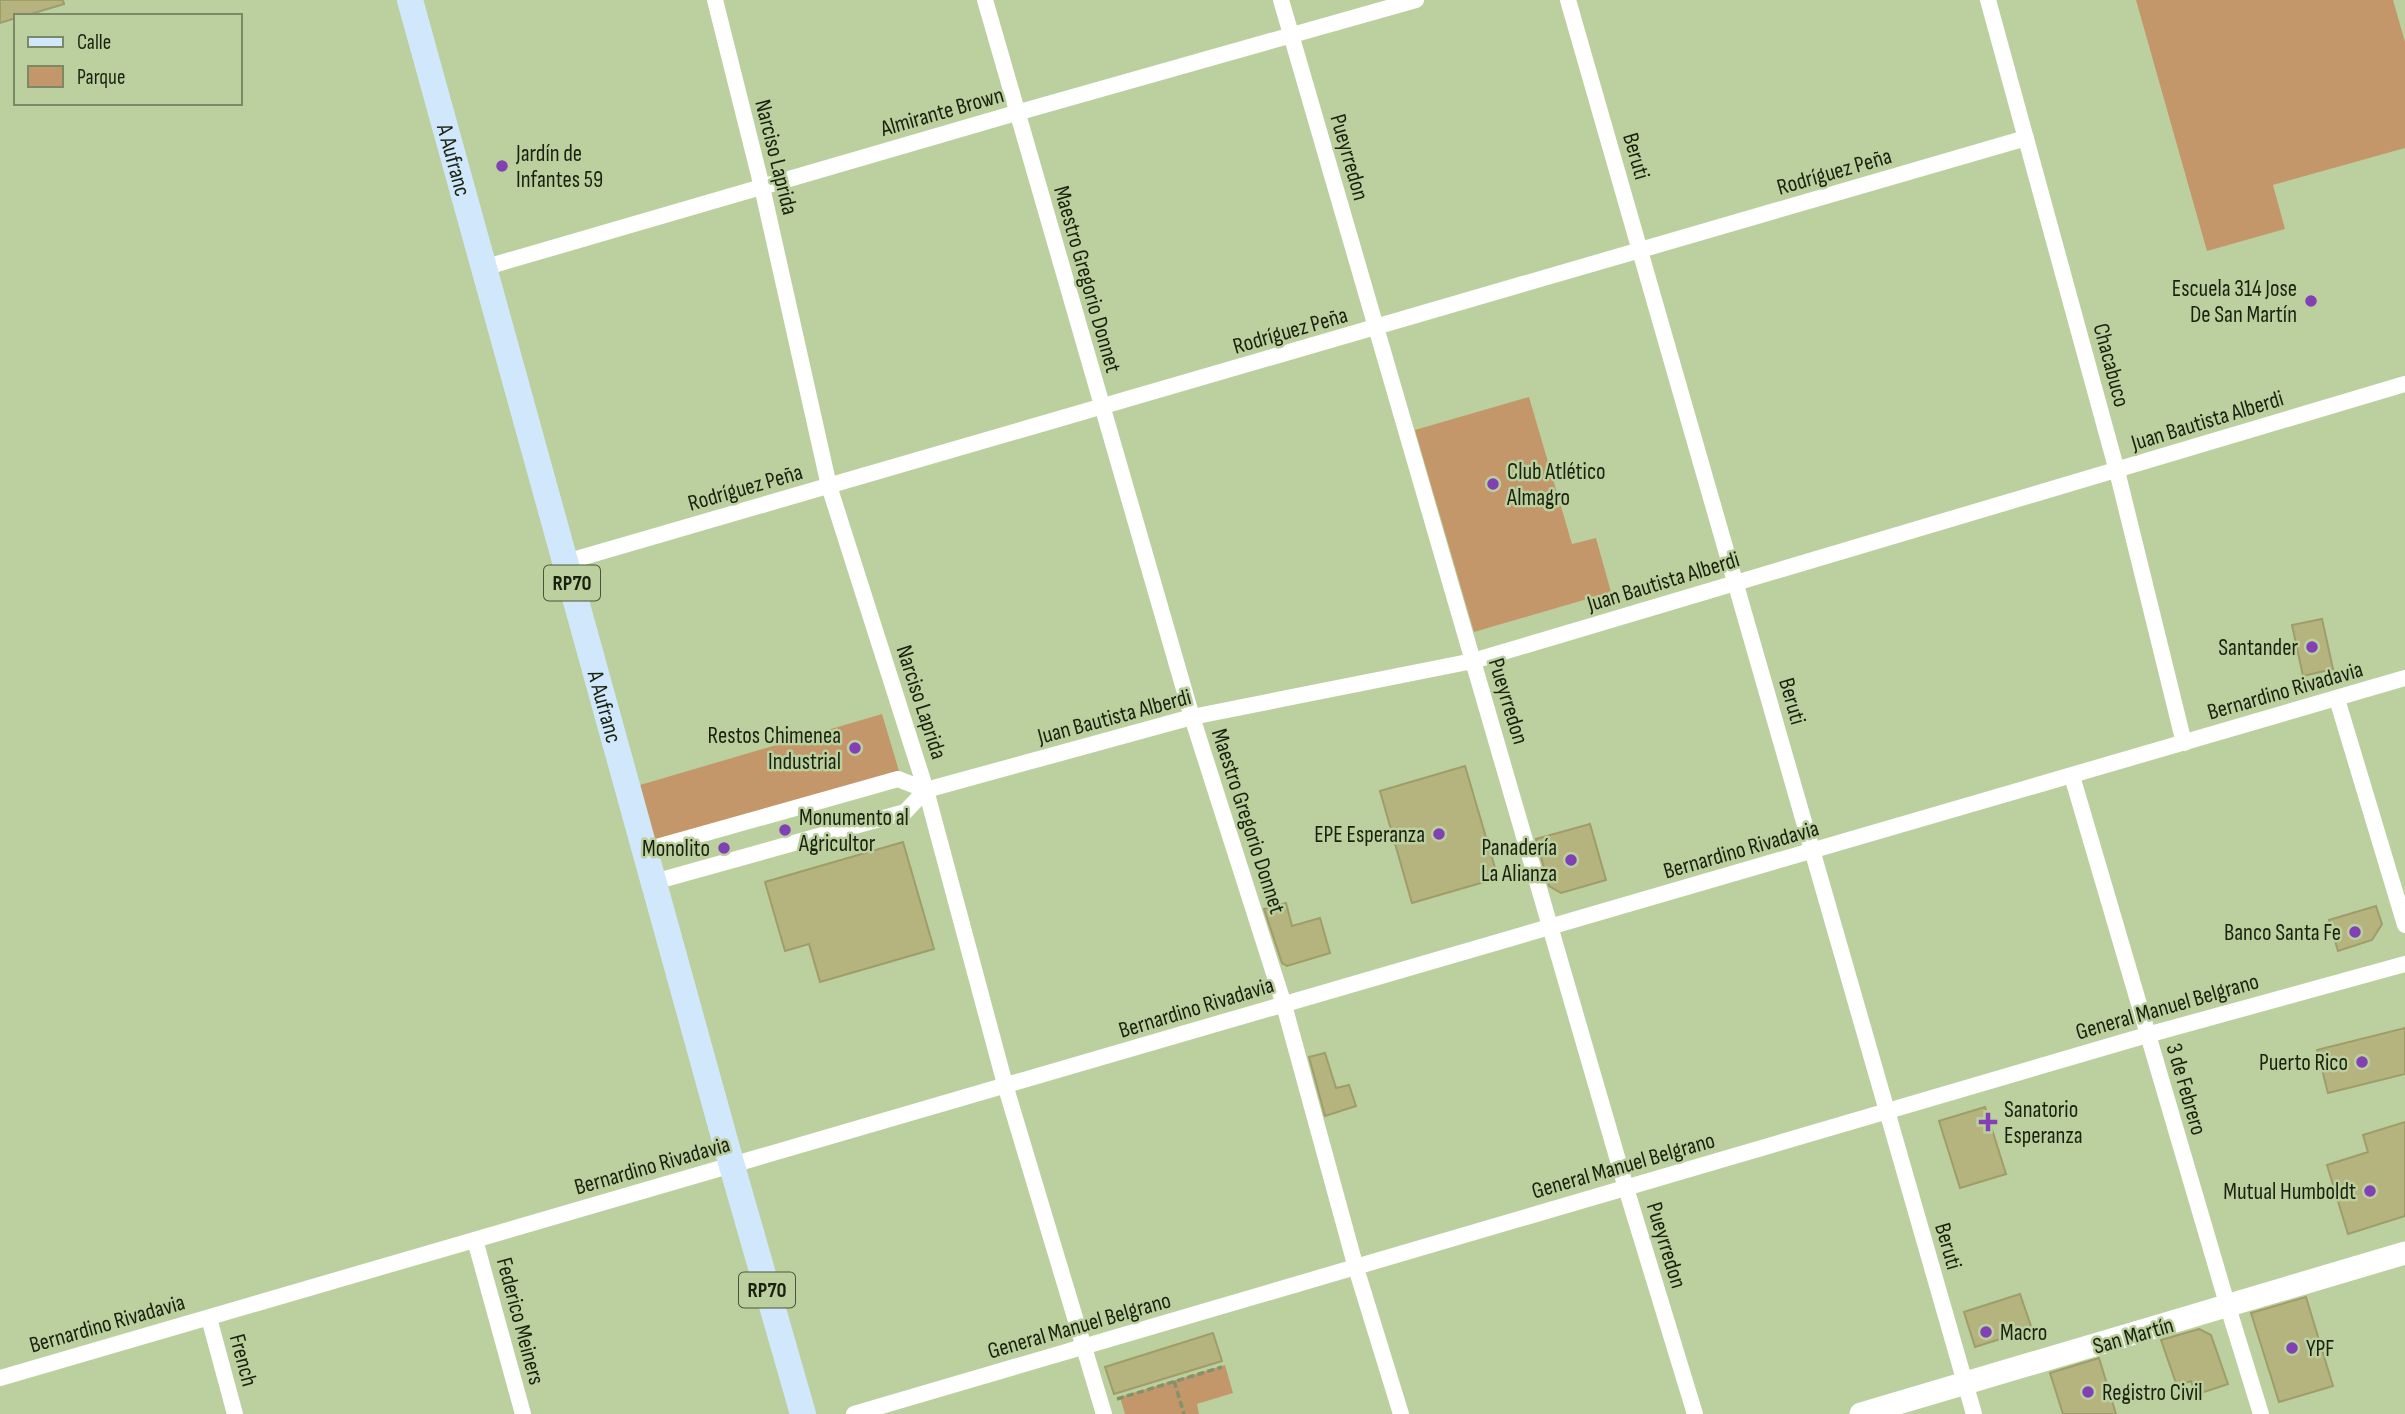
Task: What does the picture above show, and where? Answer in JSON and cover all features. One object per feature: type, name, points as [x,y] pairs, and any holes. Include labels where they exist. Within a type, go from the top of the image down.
[{"type":"main road","name":"A Aufranc","points":[[410,0],[803,1414]]},
{"type":"main road","name":"San Martín","points":[[1861,1414],[2405,1253]]},
{"type":"street","name":"Narciso Laprida","points":[[715,0],[762,187],[829,486],[926,790],[1006,1088],[1103,1409]]},
{"type":"street","name":"Maestro Gregorio Donnet","points":[[985,0],[1101,408],[1192,717],[1284,1005],[1356,1268],[1401,1414]]},
{"type":"street","name":"Pueyrredon","points":[[1281,0],[1626,1188],[1695,1414]]},
{"type":"street","name":"Almirante Brown","points":[[483,268],[1416,0]]},
{"type":"street","name":"Beruti","points":[[1568,0],[1974,1414]]},
{"type":"street","name":"Chacabuco","points":[[1989,0],[2117,471],[2184,743]]},
{"type":"street","name":"Rodríguez Peña","points":[[566,562],[2026,138]]},
{"type":"street","name":"Juan Bautista Alberdi","points":[[654,882],[905,812],[926,790],[1192,717],[1473,661],[2405,384]]},
{"type":"street","name":"Bernardino Rivadavia","points":[[0,1378],[1006,1088],[2405,678]]},
{"type":"street","points":[[2337,699],[2405,925]]},
{"type":"street","name":"3 de Febrero","points":[[2072,776],[2262,1414]]},
{"type":"street","points":[[646,849],[898,779],[926,790]]},
{"type":"street","name":"General Manuel Belgrano","points":[[854,1414],[2147,1035],[2405,964]]},
{"type":"street","name":"Federico Meiners","points":[[475,1240],[523,1414]]},
{"type":"street","name":"French","points":[[209,1318],[235,1414]]},
{"type":"path","points":[[1103,1409],[1174,1381],[1222,1367]]},
{"type":"path","points":[[1174,1381],[1184,1414]]},
{"type":"green space","points":[[2136,0],[2393,0],[2405,42],[2405,148],[2273,185],[2285,229],[2207,251]]},
{"type":"green space","name":"Club Atlético Almagro","points":[[1529,397],[1572,544],[1596,538],[1611,592],[1474,632],[1415,430]]},
{"type":"green space","points":[[882,714],[899,771],[655,841],[640,785]]},
{"type":"green space","points":[[1225,1365],[1233,1393],[1197,1404],[1199,1414],[1125,1414],[1120,1397]]},
{"type":"building","points":[[0,0],[63,0],[64,4],[31,14],[14,14],[14,19],[0,23]]},
{"type":"building","name":"Santander","points":[[2322,619],[2333,669],[2303,676],[2292,625]]},
{"type":"building","name":"EPE Esperanza","points":[[1465,766],[1498,878],[1412,903],[1380,791]]},
{"type":"building","name":"Panadería La Alianza","points":[[1590,824],[1606,880],[1561,893],[1549,886],[1536,839]]},
{"type":"building","points":[[903,842],[934,949],[820,982],[809,944],[785,951],[765,882]]},
{"type":"building","points":[[1286,903],[1292,926],[1320,918],[1330,953],[1287,966],[1282,963],[1264,909]]},
{"type":"building","name":"Banco Santa Fe","points":[[2376,906],[2382,924],[2372,940],[2338,951],[2329,920]]},
{"type":"building","name":"Puerto Rico","points":[[2405,1028],[2405,1074],[2328,1093],[2317,1050]]},
{"type":"building","points":[[1325,1053],[1336,1088],[1349,1085],[1356,1106],[1325,1116],[1309,1057]]},
{"type":"building","points":[[1985,1107],[2006,1174],[1960,1188],[1939,1121]]},
{"type":"building","name":"Mutual Humboldt","points":[[2405,1122],[2405,1216],[2348,1234],[2327,1165],[2368,1152],[2363,1135]]},
{"type":"building","points":[[2020,1294],[2032,1329],[1975,1347],[1964,1312]]},
{"type":"building","name":"YPF","points":[[2306,1297],[2333,1386],[2279,1402],[2251,1313]]},
{"type":"building","points":[[2199,1329],[2211,1335],[2228,1384],[2195,1395],[2191,1381],[2177,1386],[2161,1340]]},
{"type":"building","points":[[1213,1333],[1222,1361],[1114,1394],[1105,1367]]},
{"type":"building","name":"Registro Civil","points":[[2099,1358],[2116,1414],[2063,1414],[2050,1373]]},
{"type":"place","name":"Jardín de Infantes 59","points":[[502,166]]},
{"type":"place","name":"Escuela 314 Jose De San Martín","points":[[2311,301]]},
{"type":"place","name":"Club Atlético Almagro","points":[[1493,484]]},
{"type":"place","name":"Santander","points":[[2312,647]]},
{"type":"place","name":"Restos Chimenea Industrial","points":[[855,748]]},
{"type":"place","name":"Monumento al Agricultor","points":[[785,830]]},
{"type":"place","name":"EPE Esperanza","points":[[1439,834]]},
{"type":"place","name":"Monolito","points":[[724,848]]},
{"type":"place","name":"Panadería La Alianza","points":[[1571,860]]},
{"type":"place","name":"Banco Santa Fe","points":[[2355,932]]},
{"type":"place","name":"Puerto Rico","points":[[2362,1062]]},
{"type":"place","name":"Sanatorio Esperanza","points":[[1988,1122]]},
{"type":"place","name":"Mutual Humboldt","points":[[2370,1191]]},
{"type":"place","name":"Macro","points":[[1986,1332]]},
{"type":"place","name":"YPF","points":[[2292,1348]]},
{"type":"place","name":"Registro Civil","points":[[2088,1392]]}]
